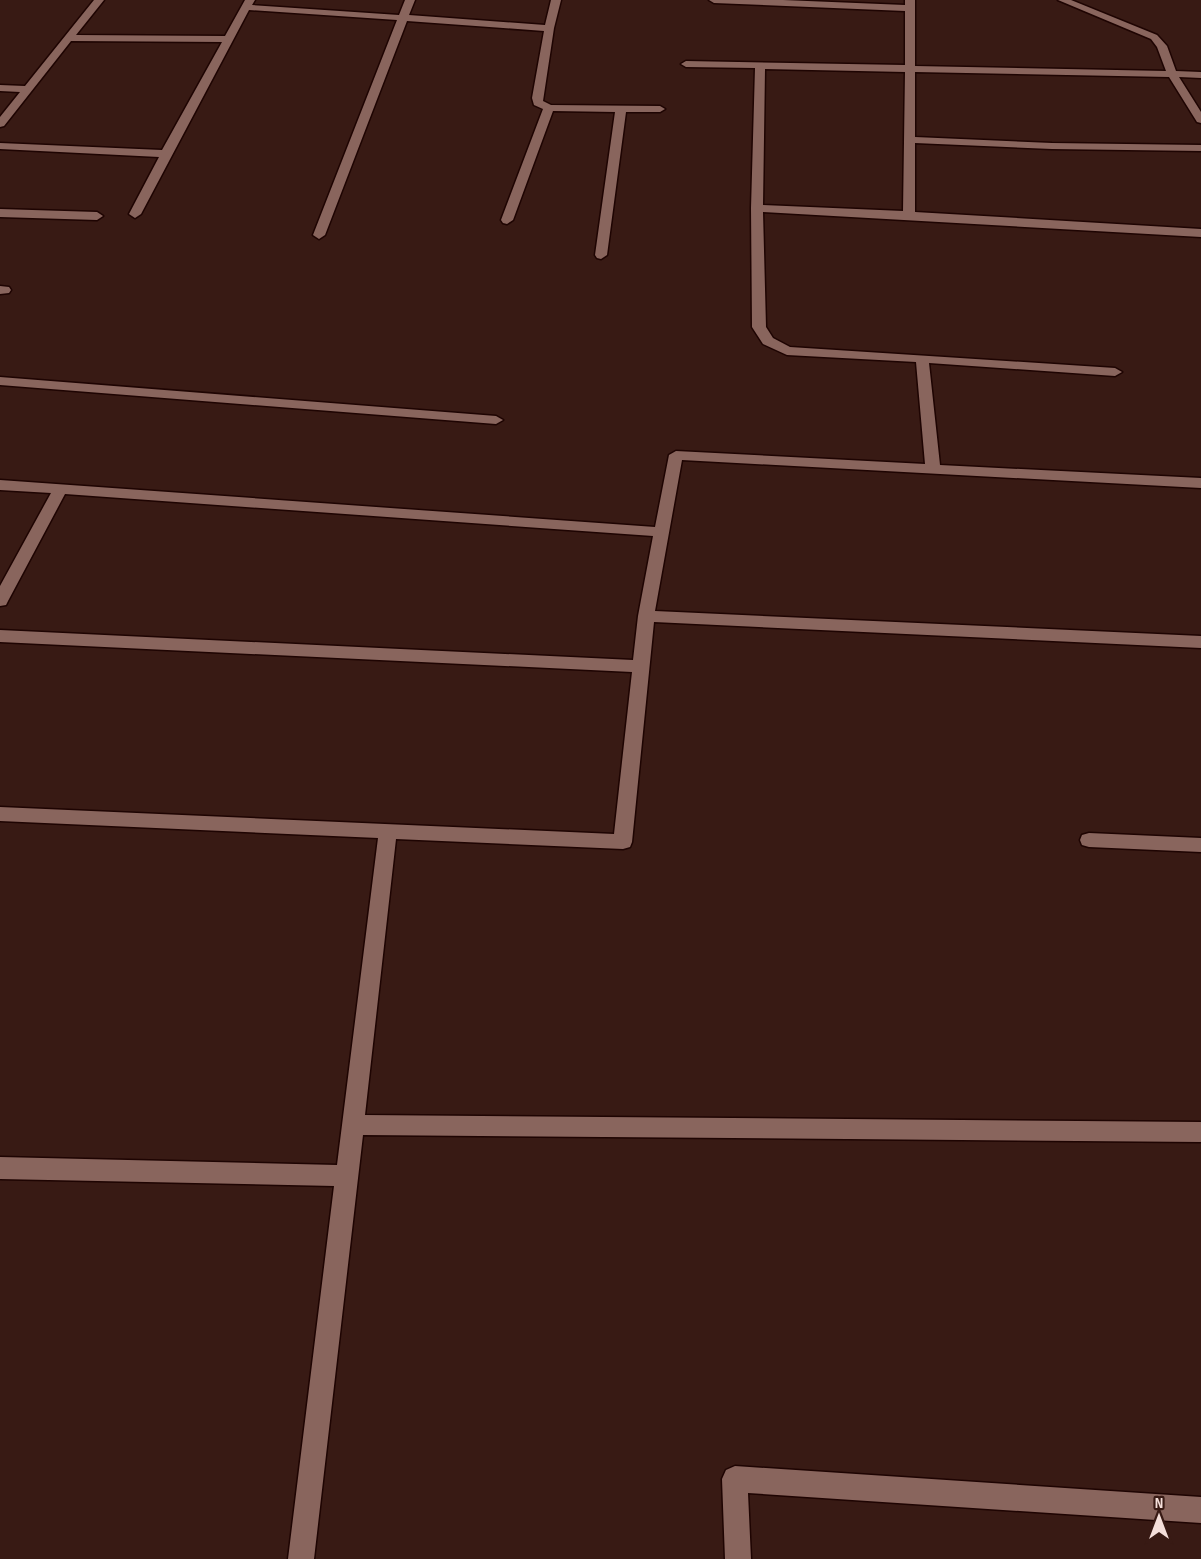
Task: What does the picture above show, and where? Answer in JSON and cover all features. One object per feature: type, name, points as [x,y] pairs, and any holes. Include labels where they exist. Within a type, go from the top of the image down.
[{"type":"street","points":[[0,124],[99,0]]},
{"type":"street","points":[[319,235],[410,0]]},
{"type":"street","points":[[556,0],[549,28],[538,103],[549,108],[660,109]]},
{"type":"street","points":[[714,0],[910,4],[909,215]]},
{"type":"street","points":[[1063,0],[1154,37],[1162,46],[1172,74],[1201,120]]},
{"type":"street","points":[[135,214],[248,4],[549,28]]},
{"type":"street","points":[[69,38],[229,39]]},
{"type":"street","points":[[686,64],[1201,75]]},
{"type":"street","points":[[760,66],[759,327],[768,341],[787,351],[1115,372]]},
{"type":"street","points":[[0,88],[28,89]]},
{"type":"street","points":[[507,220],[549,108]]},
{"type":"street","points":[[601,255],[621,108]]},
{"type":"street","points":[[910,140],[1052,146],[1201,148]]},
{"type":"street","points":[[0,146],[166,154]]},
{"type":"street","points":[[758,208],[1201,233]]},
{"type":"street","points":[[0,213],[97,216]]},
{"type":"street","points":[[922,358],[933,469]]},
{"type":"street","points":[[0,381],[496,420]]},
{"type":"street","points":[[0,814],[623,843],[646,616],[676,455],[1201,483]]},
{"type":"street","points":[[0,485],[662,532]]},
{"type":"street","points":[[0,601],[60,490]]},
{"type":"street","points":[[646,616],[1201,642]]},
{"type":"street","points":[[0,636],[641,666]]},
{"type":"street","points":[[301,1559],[388,832]]},
{"type":"street","points":[[1089,840],[1201,845]]},
{"type":"street","points":[[353,1125],[1201,1132]]},
{"type":"street","points":[[0,1168],[347,1176]]},
{"type":"street","points":[[738,1559],[735,1479],[1201,1510]]}]
